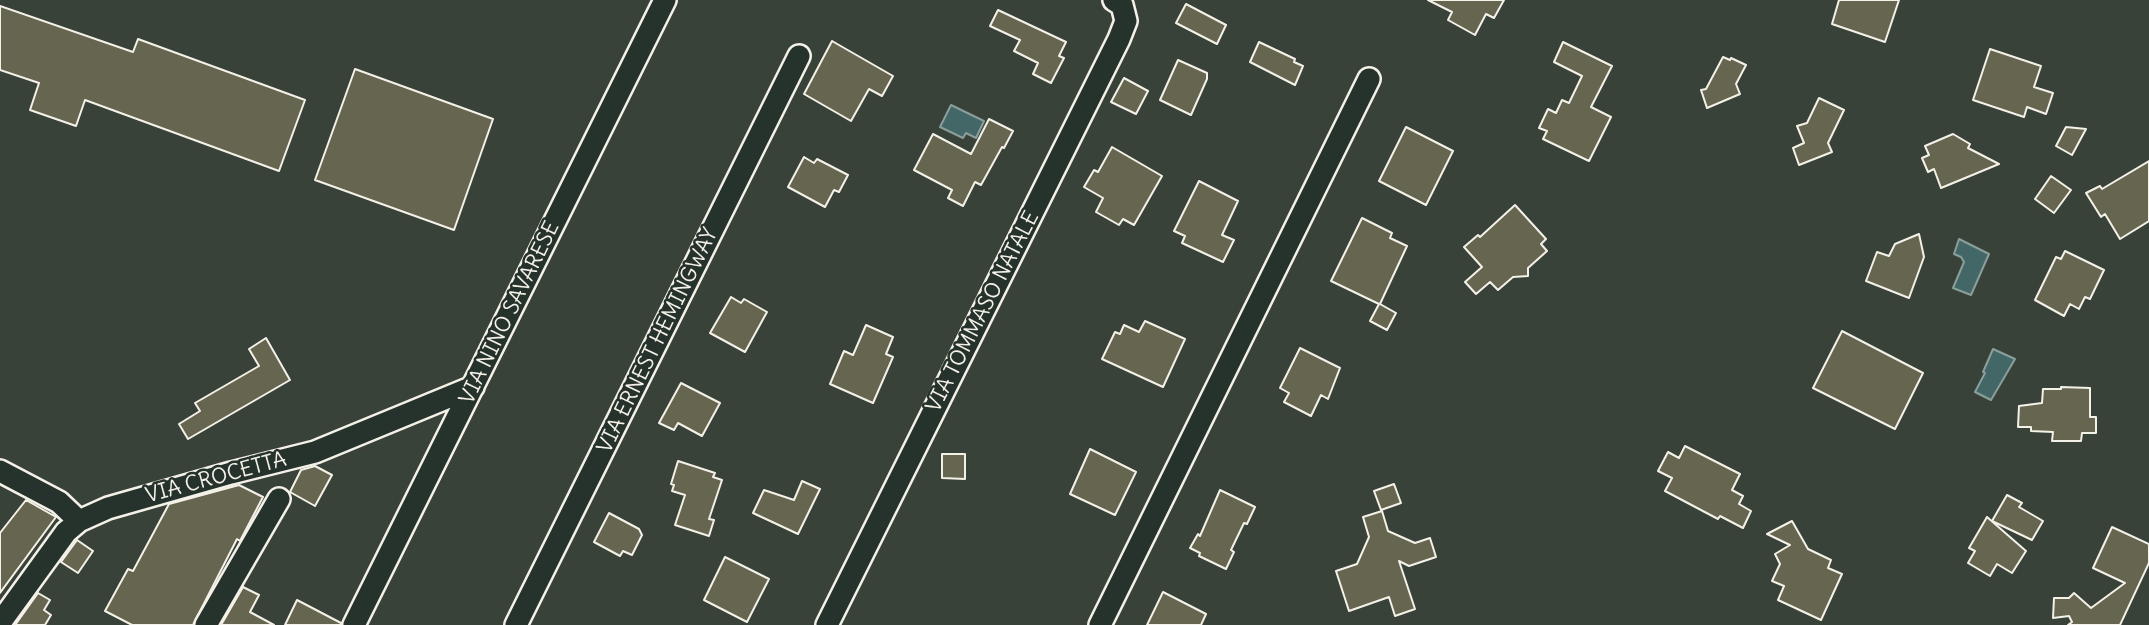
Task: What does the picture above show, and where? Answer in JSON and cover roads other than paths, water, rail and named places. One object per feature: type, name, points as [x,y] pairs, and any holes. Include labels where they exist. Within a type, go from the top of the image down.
[{"type":"street","name":"VIA NINO SAVARESE","points":[[354,625],[665,0]]},
{"type":"street","name":"VIA TOMMASO NATALE","points":[[827,625],[1119,39],[1126,21],[1122,5],[1114,0]]},
{"type":"street","name":"VIA ERNEST HEMINGWAY","points":[[516,625],[799,56]]},
{"type":"street","points":[[1101,625],[1369,79]]},
{"type":"street","name":"VIA CROCETTA","points":[[0,623],[66,532],[79,521],[108,508],[231,472],[315,452],[473,387]]},
{"type":"street","points":[[0,471],[59,502],[79,521]]},
{"type":"street","name":"VIA CROCETTA","points":[[206,625],[279,499]]},
{"type":"water","points":[[951,105],[984,121],[976,138],[966,133],[963,138],[940,127]]},
{"type":"water","points":[[1959,239],[1989,254],[1971,295],[1953,288],[1964,262],[1954,254]]},
{"type":"water","points":[[1993,349],[2015,359],[1991,400],[1975,392]]}]
